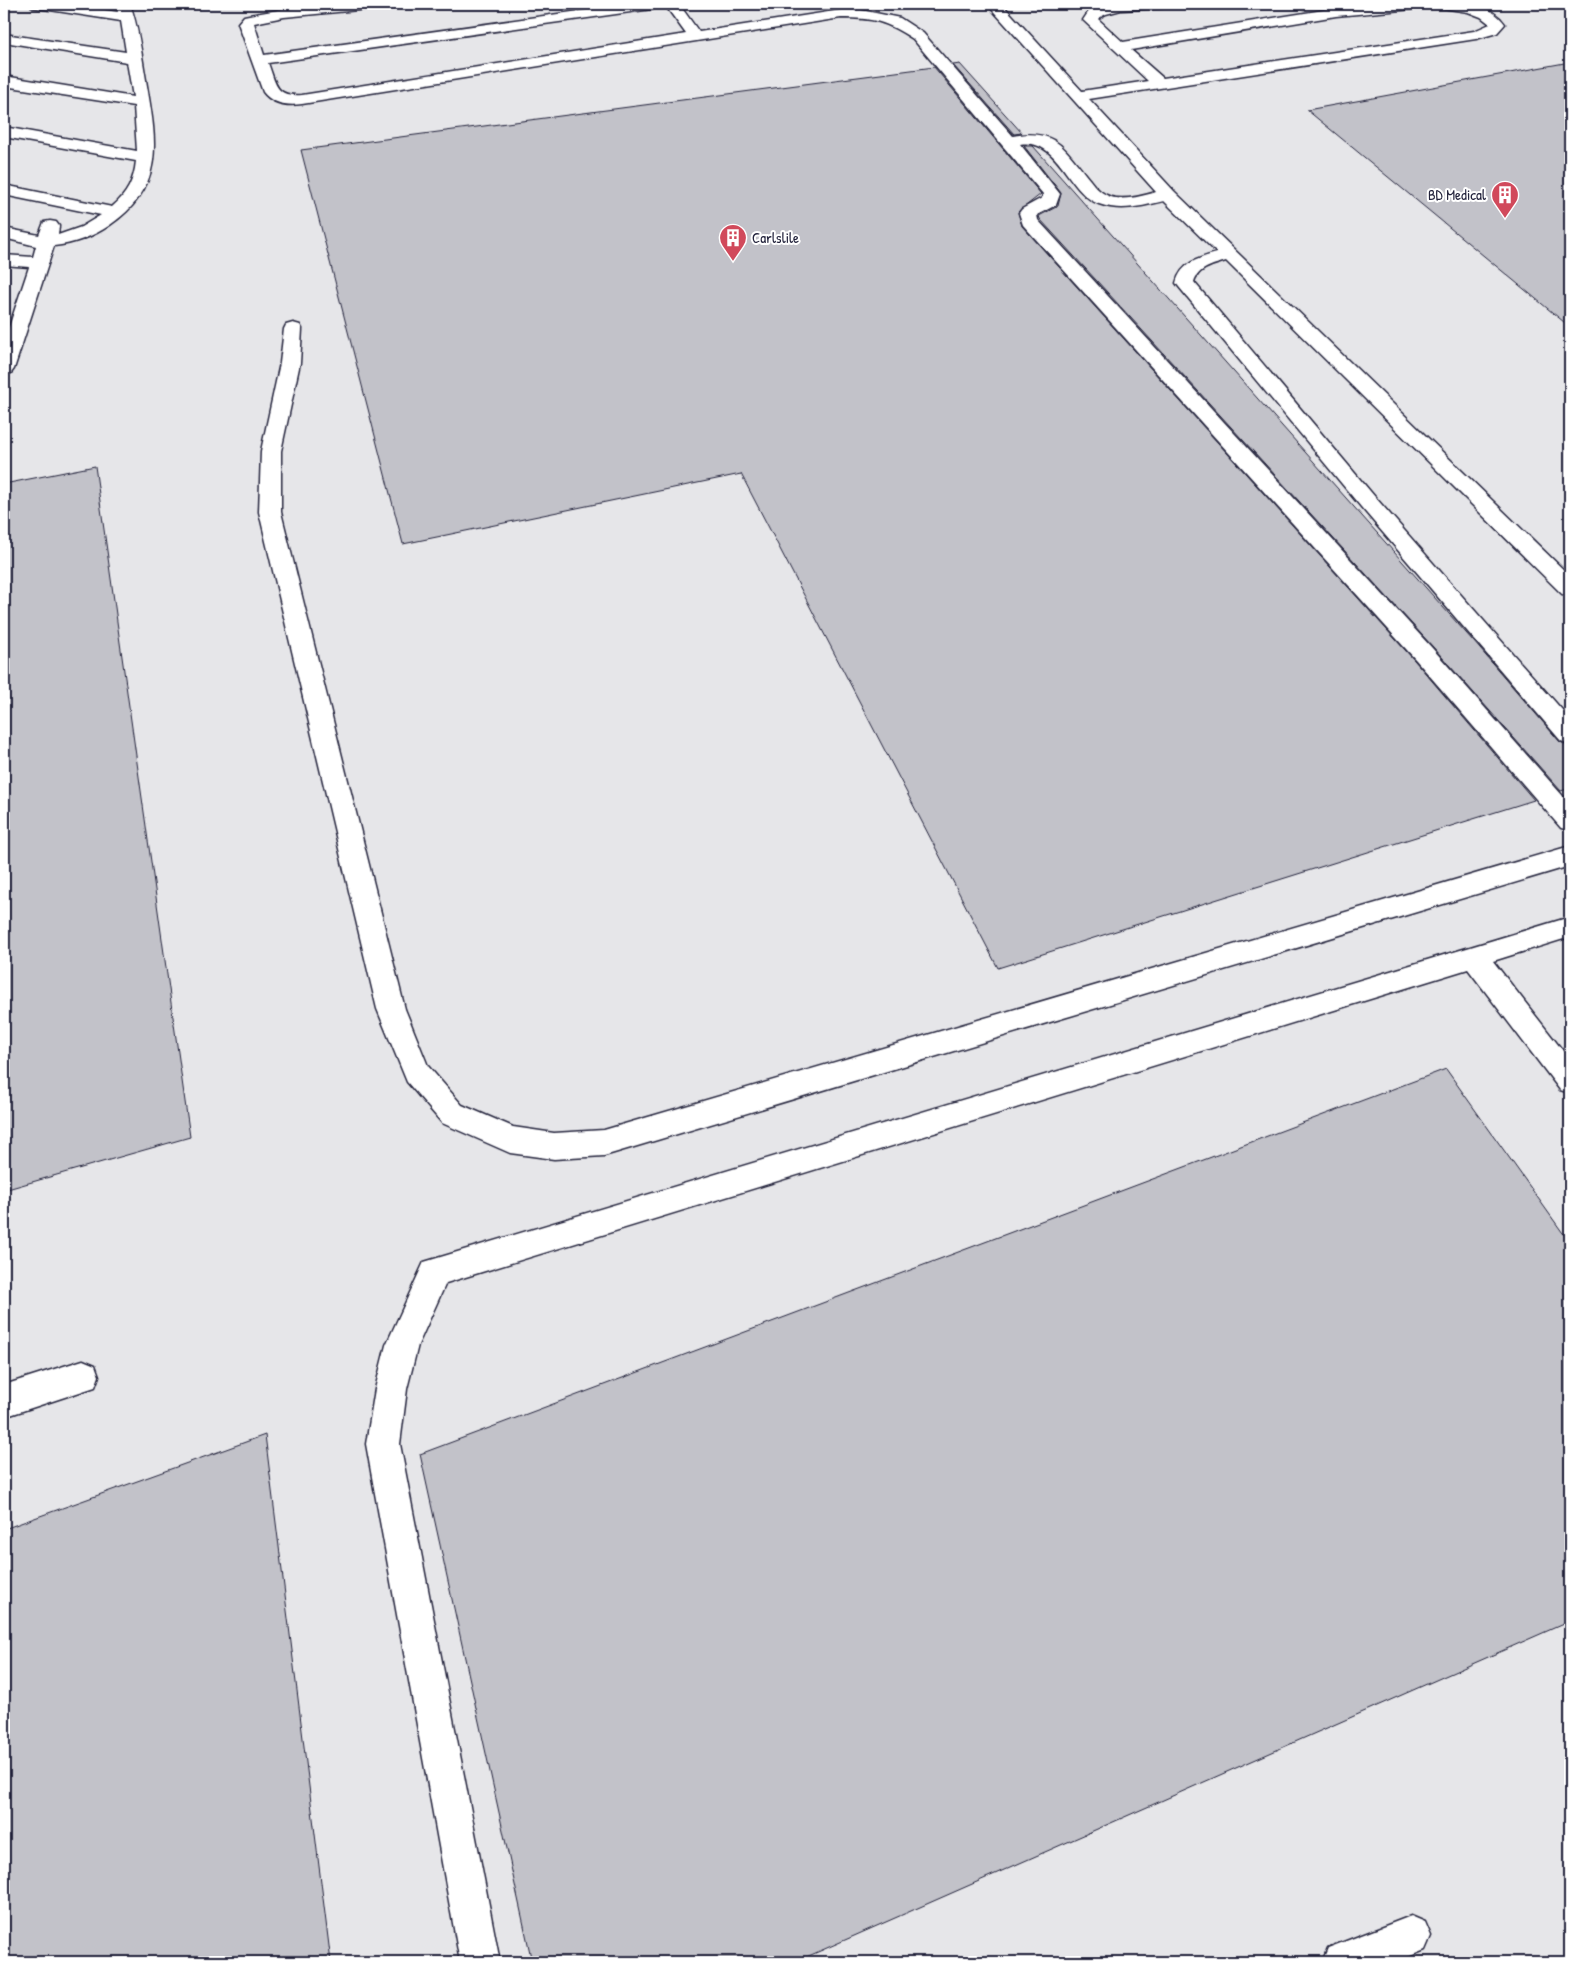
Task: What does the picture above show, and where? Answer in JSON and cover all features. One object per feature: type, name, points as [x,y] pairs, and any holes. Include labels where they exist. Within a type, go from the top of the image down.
[{"type":"lane","points":[[4,233],[82,232],[117,213],[141,182],[144,157],[142,103],[125,11],[37,4]]},
{"type":"lane","points":[[380,4],[284,13],[250,20],[246,23],[258,60],[271,92],[275,97],[291,100],[841,14],[860,14],[895,21],[918,36],[1052,194],[1050,201],[1028,213],[1029,221],[1424,654],[1570,821]]},
{"type":"lane","points":[[258,60],[535,15],[659,4]]},
{"type":"lane","points":[[672,4],[695,37]]},
{"type":"lane","points":[[994,4],[1168,196],[1570,588]]},
{"type":"lane","points":[[1159,83],[1090,20],[1092,14],[1096,11],[1108,8],[1161,4]]},
{"type":"lane","points":[[1309,4],[1336,12]]},
{"type":"lane","points":[[1121,47],[1336,12],[1424,4]]},
{"type":"lane","points":[[1079,96],[1476,35],[1492,30],[1498,24],[1492,16],[1476,9],[1441,4]]},
{"type":"lane","points":[[4,38],[134,58]]},
{"type":"lane","points":[[4,82],[142,103]]},
{"type":"lane","points":[[4,132],[144,157]]},
{"type":"lane","points":[[1009,141],[1035,138],[1041,140],[1060,155],[1094,193],[1103,200],[1131,202],[1168,196]]},
{"type":"lane","points":[[4,190],[117,213]]},
{"type":"lane","points":[[4,217],[27,222],[48,233]]},
{"type":"lane","points":[[4,369],[40,263],[48,233]]},
{"type":"lane","points":[[1229,255],[1199,264],[1191,269],[1186,275],[1185,283],[1362,495],[1570,735]]},
{"type":"lane","points":[[4,260],[40,263]]},
{"type":"lane","points":[[292,329],[290,363],[271,451],[270,512],[391,1009],[417,1073],[452,1114],[510,1140],[554,1146],[604,1143],[1570,856]]},
{"type":"lane","points":[[480,1962],[383,1444],[391,1389],[402,1345],[435,1272],[1570,927]]},
{"type":"lane","points":[[1474,956],[1570,1081]]},
{"type":"lane","points":[[4,1401],[84,1376]]},
{"type":"lane","points":[[1342,1962],[1410,1936]]},
{"type":"shaded area","points":[[4,4],[1570,4],[1570,1962],[4,1962]]},
{"type":"building","name":"BD Medical","points":[[1570,62],[1570,327],[1307,110]]},
{"type":"building","points":[[960,64],[1022,133],[1014,134],[953,65]]},
{"type":"building","points":[[934,67],[1041,194],[1018,212],[1022,226],[1415,661],[1534,800],[998,968],[741,474],[403,544],[301,150]]},
{"type":"building","points":[[1024,146],[1033,146],[1474,642],[1560,742],[1565,744],[1570,750],[1570,788],[1561,791],[1433,647],[1040,219],[1039,216],[1058,206],[1061,193]]},
{"type":"building","points":[[95,466],[190,1137],[4,1190],[4,484]]},
{"type":"building","points":[[1446,1069],[1570,1243],[1570,1621],[795,1962],[532,1962],[420,1454]]},
{"type":"building","points":[[265,1435],[331,1962],[4,1962],[4,1529]]},
{"type":"place","name":"BD Medical","points":[[1505,219]]},
{"type":"place","name":"Carlslile","points":[[733,262]]}]
